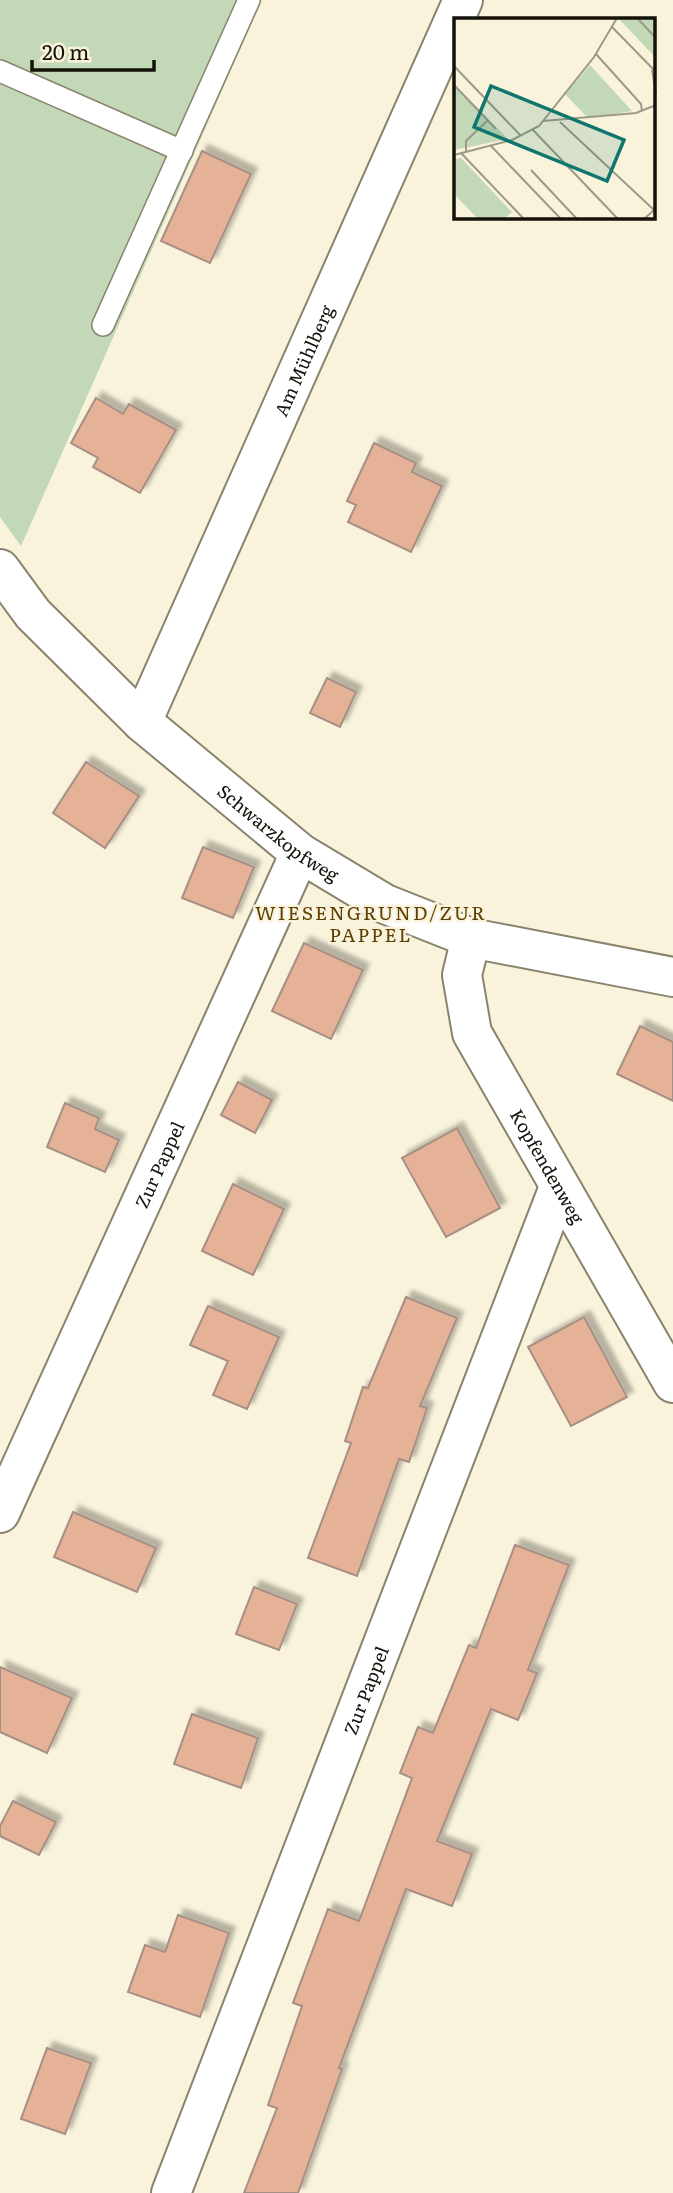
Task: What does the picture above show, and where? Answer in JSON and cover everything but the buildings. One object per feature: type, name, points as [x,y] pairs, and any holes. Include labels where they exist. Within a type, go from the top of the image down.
[{"type":"street","name":"Am Mühlberg","points":[[455,18],[463,0]]},
{"type":"street","name":"Am Mühlberg","points":[[142,722],[454,20]]},
{"type":"street","name":"Schwarzkopfweg","points":[[0,569],[33,614],[142,722],[300,853],[385,904],[471,938],[673,977]]},
{"type":"street","name":"Zur Pappel","points":[[0,1513],[300,853]]},
{"type":"street","name":"Kopfendenweg","points":[[471,938],[462,975],[472,1033],[673,1383]]},
{"type":"street","name":"Zur Pappel","points":[[171,2193],[559,1187]]},
{"type":"lane","points":[[103,325],[249,0]]},
{"type":"lane","points":[[0,71],[182,151]]},
{"type":"green space","points":[[0,0],[262,0],[21,546],[0,517]]},
{"type":"district","name":"WIESENGRUND/ZUR PAPPEL","points":[[371,923]]}]
